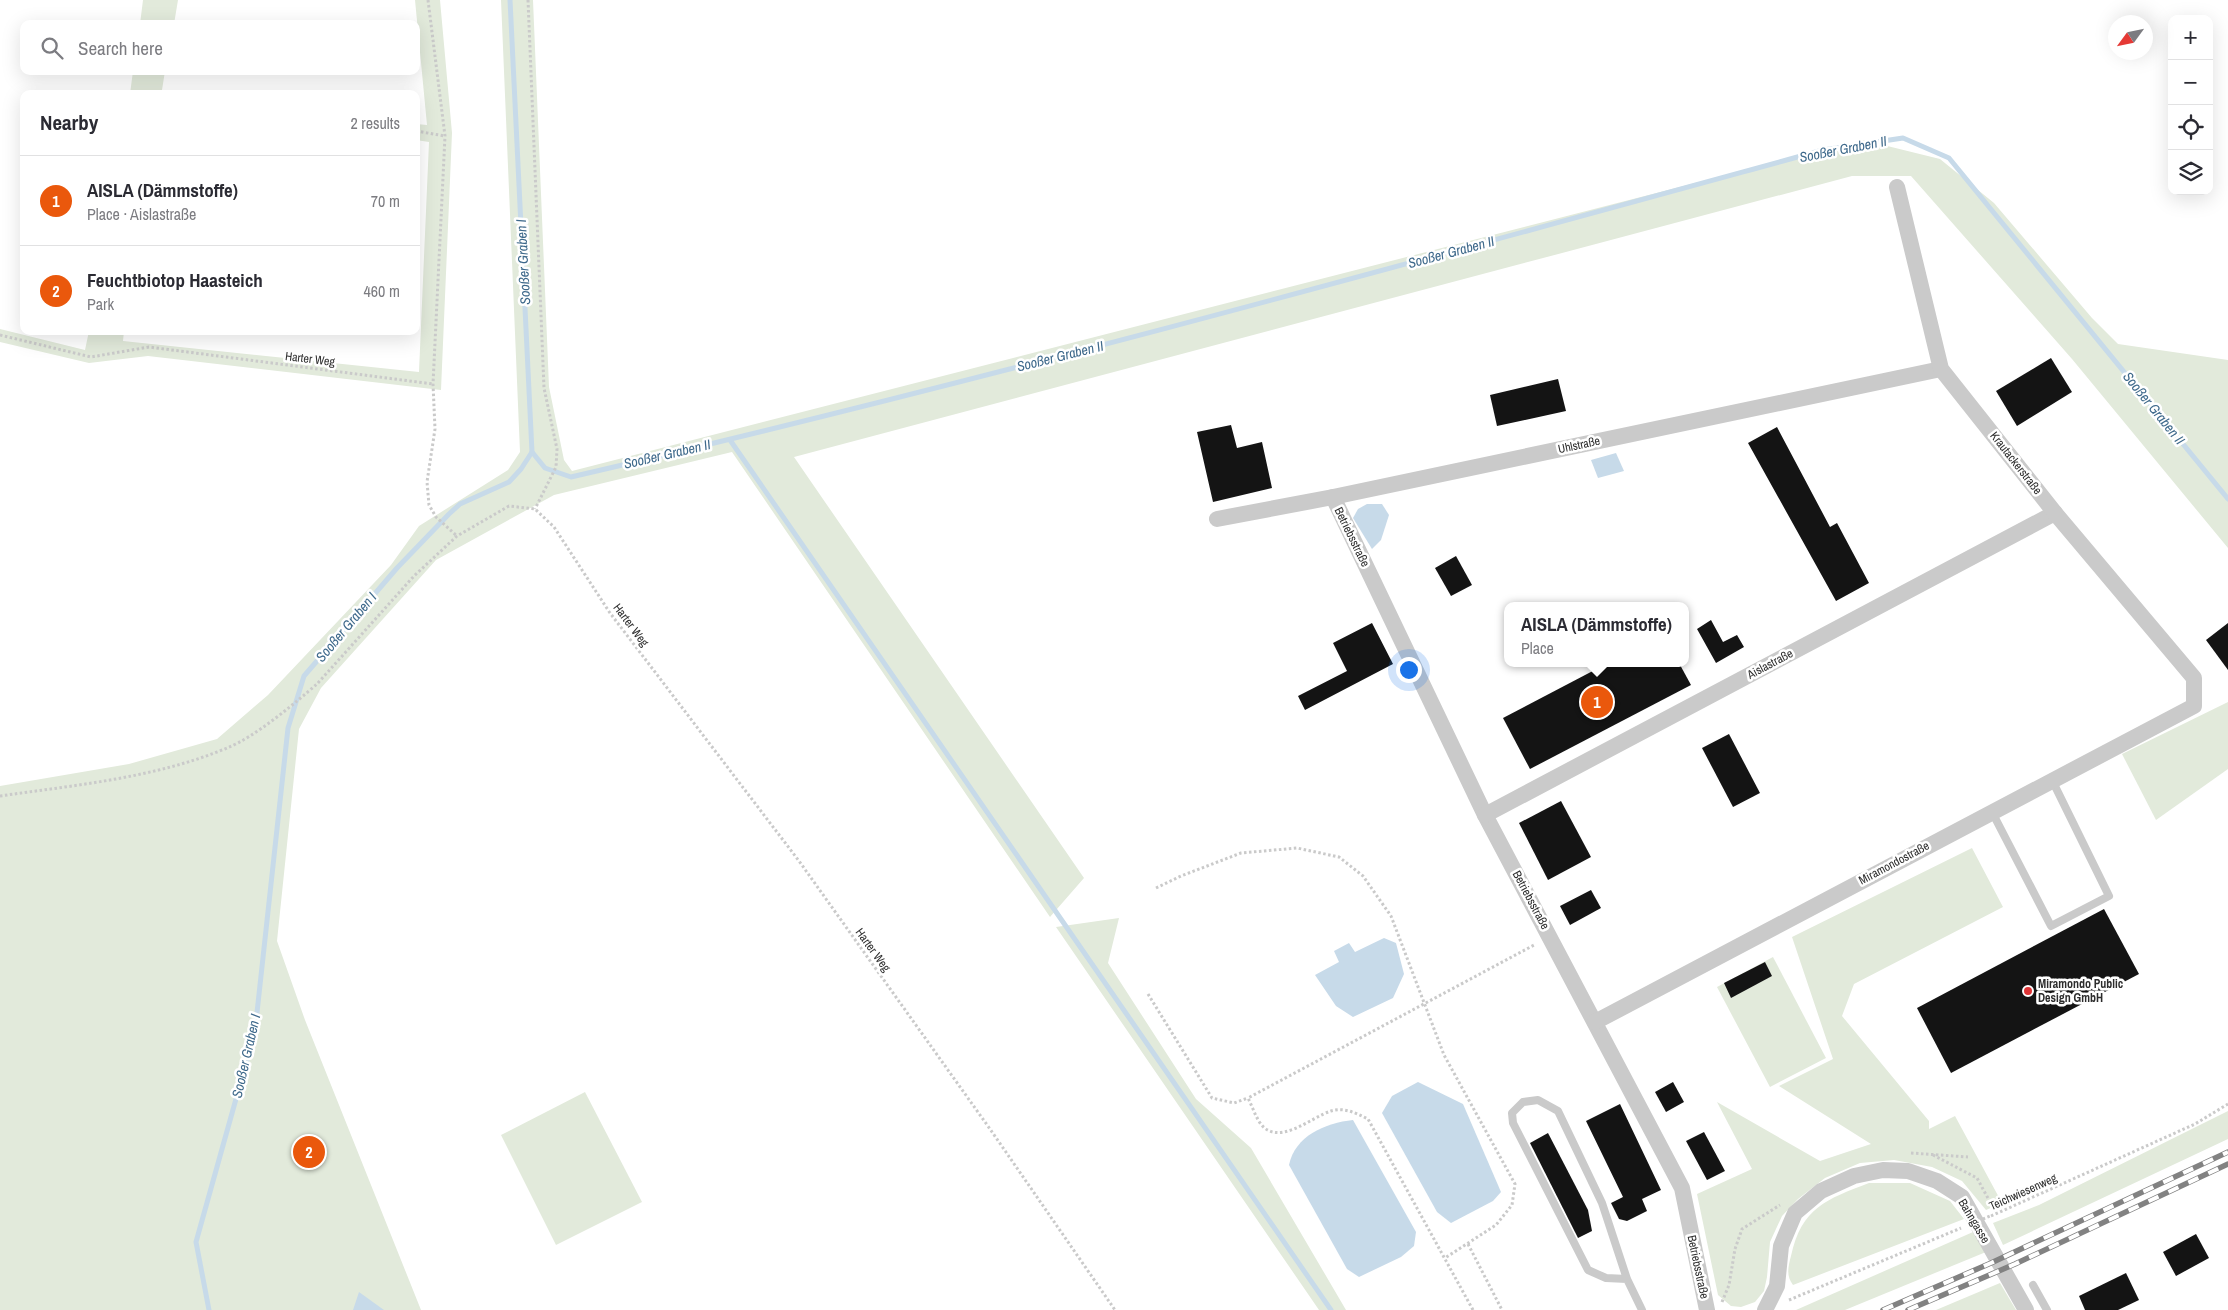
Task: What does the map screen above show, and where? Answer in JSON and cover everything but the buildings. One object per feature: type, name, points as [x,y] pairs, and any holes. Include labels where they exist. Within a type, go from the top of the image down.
[{"type":"street","name":"Krautackerstraße","points":[[1897,187],[1941,369],[2055,513],[2194,678],[2194,706]]},
{"type":"street","name":"Uhlstraße","points":[[1217,519],[1333,497],[1941,369]]},
{"type":"street","name":"Betriebsstraße","points":[[1333,497],[1486,815],[1682,1188],[1707,1310]]},
{"type":"street","name":"Aislastraße","points":[[1486,815],[2055,513]]},
{"type":"street","name":"Miramondostraße","points":[[1595,1022],[2194,706]]},
{"type":"street","name":"Bahngasse","points":[[1766,1310],[1777,1286],[1781,1246],[1796,1213],[1822,1191],[1854,1176],[1883,1170],[1908,1171],[1937,1181],[1962,1197],[2026,1310]]},
{"type":"lane","points":[[1992,812],[2051,926],[2110,896],[2052,780]]},
{"type":"lane","points":[[1627,1279],[1606,1278],[1588,1270],[1512,1123],[1512,1113],[1523,1102],[1538,1100],[1558,1111],[1602,1203],[1627,1279],[1642,1310]]},
{"type":"lane","points":[[2033,1285],[2047,1310]]},
{"type":"path","points":[[428,0],[444,136],[433,384],[435,429],[427,482],[429,505],[436,517],[456,536]]},
{"type":"path","points":[[0,796],[136,776],[176,766],[228,748],[298,700],[339,661],[414,576],[456,536],[509,506],[535,509],[556,467],[558,449],[544,388],[528,0]]},
{"type":"path","points":[[420,132],[444,136]]},
{"type":"path","name":"Harter Weg","points":[[0,335],[91,357],[149,347],[433,384]]},
{"type":"path","name":"Harter Weg","points":[[535,509],[554,527],[610,613],[799,861],[990,1129],[1115,1310]]},
{"type":"path","points":[[1156,888],[1181,876],[1241,854],[1297,848],[1340,857],[1363,876],[1391,916],[1444,1055],[1515,1184],[1512,1205],[1496,1226],[1445,1258]]},
{"type":"path","points":[[1148,994],[1212,1098],[1234,1103],[1248,1098],[1550,936]]},
{"type":"path","points":[[1248,1098],[1261,1124],[1274,1132],[1290,1131],[1332,1110],[1350,1110],[1368,1119],[1473,1310]]},
{"type":"path","name":"Teichwiesenweg","points":[[1766,1310],[1990,1216],[2195,1124],[2228,1104]]},
{"type":"path","points":[[1468,1244],[1502,1310]]},
{"type":"green space","points":[[143,0],[178,0],[175,20],[140,20]]},
{"type":"green space","points":[[415,0],[440,0],[452,133],[441,390],[148,356],[89,363],[0,342],[0,329],[85,350],[88,335],[124,335],[123,341],[419,372],[429,142],[420,141],[420,124],[427,125],[420,52],[420,20],[417,20]]},
{"type":"green space","points":[[501,0],[533,0],[549,387],[564,460],[572,471],[1863,140],[1940,159],[1994,203],[2092,318],[2118,344],[2228,360],[2228,548],[2072,359],[1911,176],[1852,176],[794,457],[1084,878],[1050,917],[732,452],[554,495],[436,560],[321,688],[299,729],[277,941],[305,1020],[421,1310],[0,1310],[0,786],[129,764],[217,739],[268,695],[391,565],[419,526],[508,470],[520,452]]},
{"type":"green space","points":[[132,75],[164,75],[162,90],[131,90]]},
{"type":"green space","points":[[2228,702],[2228,769],[2156,820],[2122,754]]},
{"type":"green space","points":[[1972,848],[2003,907],[1854,984],[1842,1016],[1929,1121],[1929,1129],[1955,1116],[2002,1203],[1986,1210],[1962,1181],[1932,1167],[1894,1160],[1860,1163],[1825,1178],[1798,1199],[1782,1216],[1770,1242],[1764,1291],[1755,1302],[1741,1307],[1731,1306],[1718,1295],[1697,1194],[1752,1169],[1717,1102],[1820,1161],[1871,1144],[1779,1086],[1833,1059],[1792,937]]},
{"type":"green space","points":[[1119,918],[1108,963],[1196,1099],[1251,1148],[1346,1310],[1319,1310],[1056,927]]},
{"type":"green space","points":[[1773,957],[1826,1058],[1770,1087],[1717,987]]},
{"type":"green space","points":[[585,1092],[642,1202],[556,1245],[501,1135]]},
{"type":"green space","points":[[2228,1111],[2228,1139],[2003,1245],[1993,1223],[2039,1205]]},
{"type":"green space","points":[[1869,1183],[1910,1183],[1950,1201],[1964,1219],[1793,1285],[1788,1275],[1788,1268],[1795,1240],[1809,1216],[1828,1200]]},
{"type":"green space","points":[[1973,1232],[1986,1252],[1845,1310],[1796,1310]]},
{"type":"green space","points":[[2000,1283],[2016,1310],[1936,1310]]},
{"type":"water","points":[[1616,453],[1624,471],[1598,478],[1591,460]]},
{"type":"water","points":[[1367,504],[1382,504],[1389,515],[1381,540],[1372,549],[1353,518],[1358,509]]},
{"type":"water","points":[[1384,938],[1396,943],[1404,974],[1393,998],[1353,1017],[1336,1006],[1315,975],[1339,962],[1334,951],[1349,943],[1355,952]]},
{"type":"water","points":[[1418,1082],[1463,1104],[1501,1192],[1493,1201],[1451,1223],[1437,1212],[1382,1113],[1392,1096]]},
{"type":"water","points":[[1353,1120],[1416,1232],[1414,1246],[1401,1257],[1359,1277],[1347,1269],[1289,1165],[1292,1155],[1298,1146],[1313,1133],[1332,1124]]},
{"type":"water","points":[[359,1292],[384,1310],[353,1310]]},
{"type":"waterway","name":"Sooßer Graben I","points":[[209,1310],[196,1242],[255,1031],[288,728],[304,676],[397,568],[449,514],[460,504],[509,482],[521,469],[532,452],[510,0]]},
{"type":"waterway","name":"Sooßer Graben II","points":[[532,452],[545,468],[571,477],[886,401],[1042,361],[1355,278],[1823,150],[1903,138],[1949,158],[2228,499]]},
{"type":"waterway","points":[[730,440],[1331,1310]]},
{"type":"railway","points":[[1883,1310],[1991,1263],[2228,1152]]},
{"type":"railway","points":[[1908,1310],[2015,1264],[2228,1164]]},
{"type":"place","name":"AISLA (Dämmstoffe)","points":[[1597,702]]},
{"type":"place","name":"Miramondo Public Design GmbH","points":[[2028,991]]},
{"type":"place","name":"Feuchtbiotop Haasteich","points":[[309,1152]]}]
